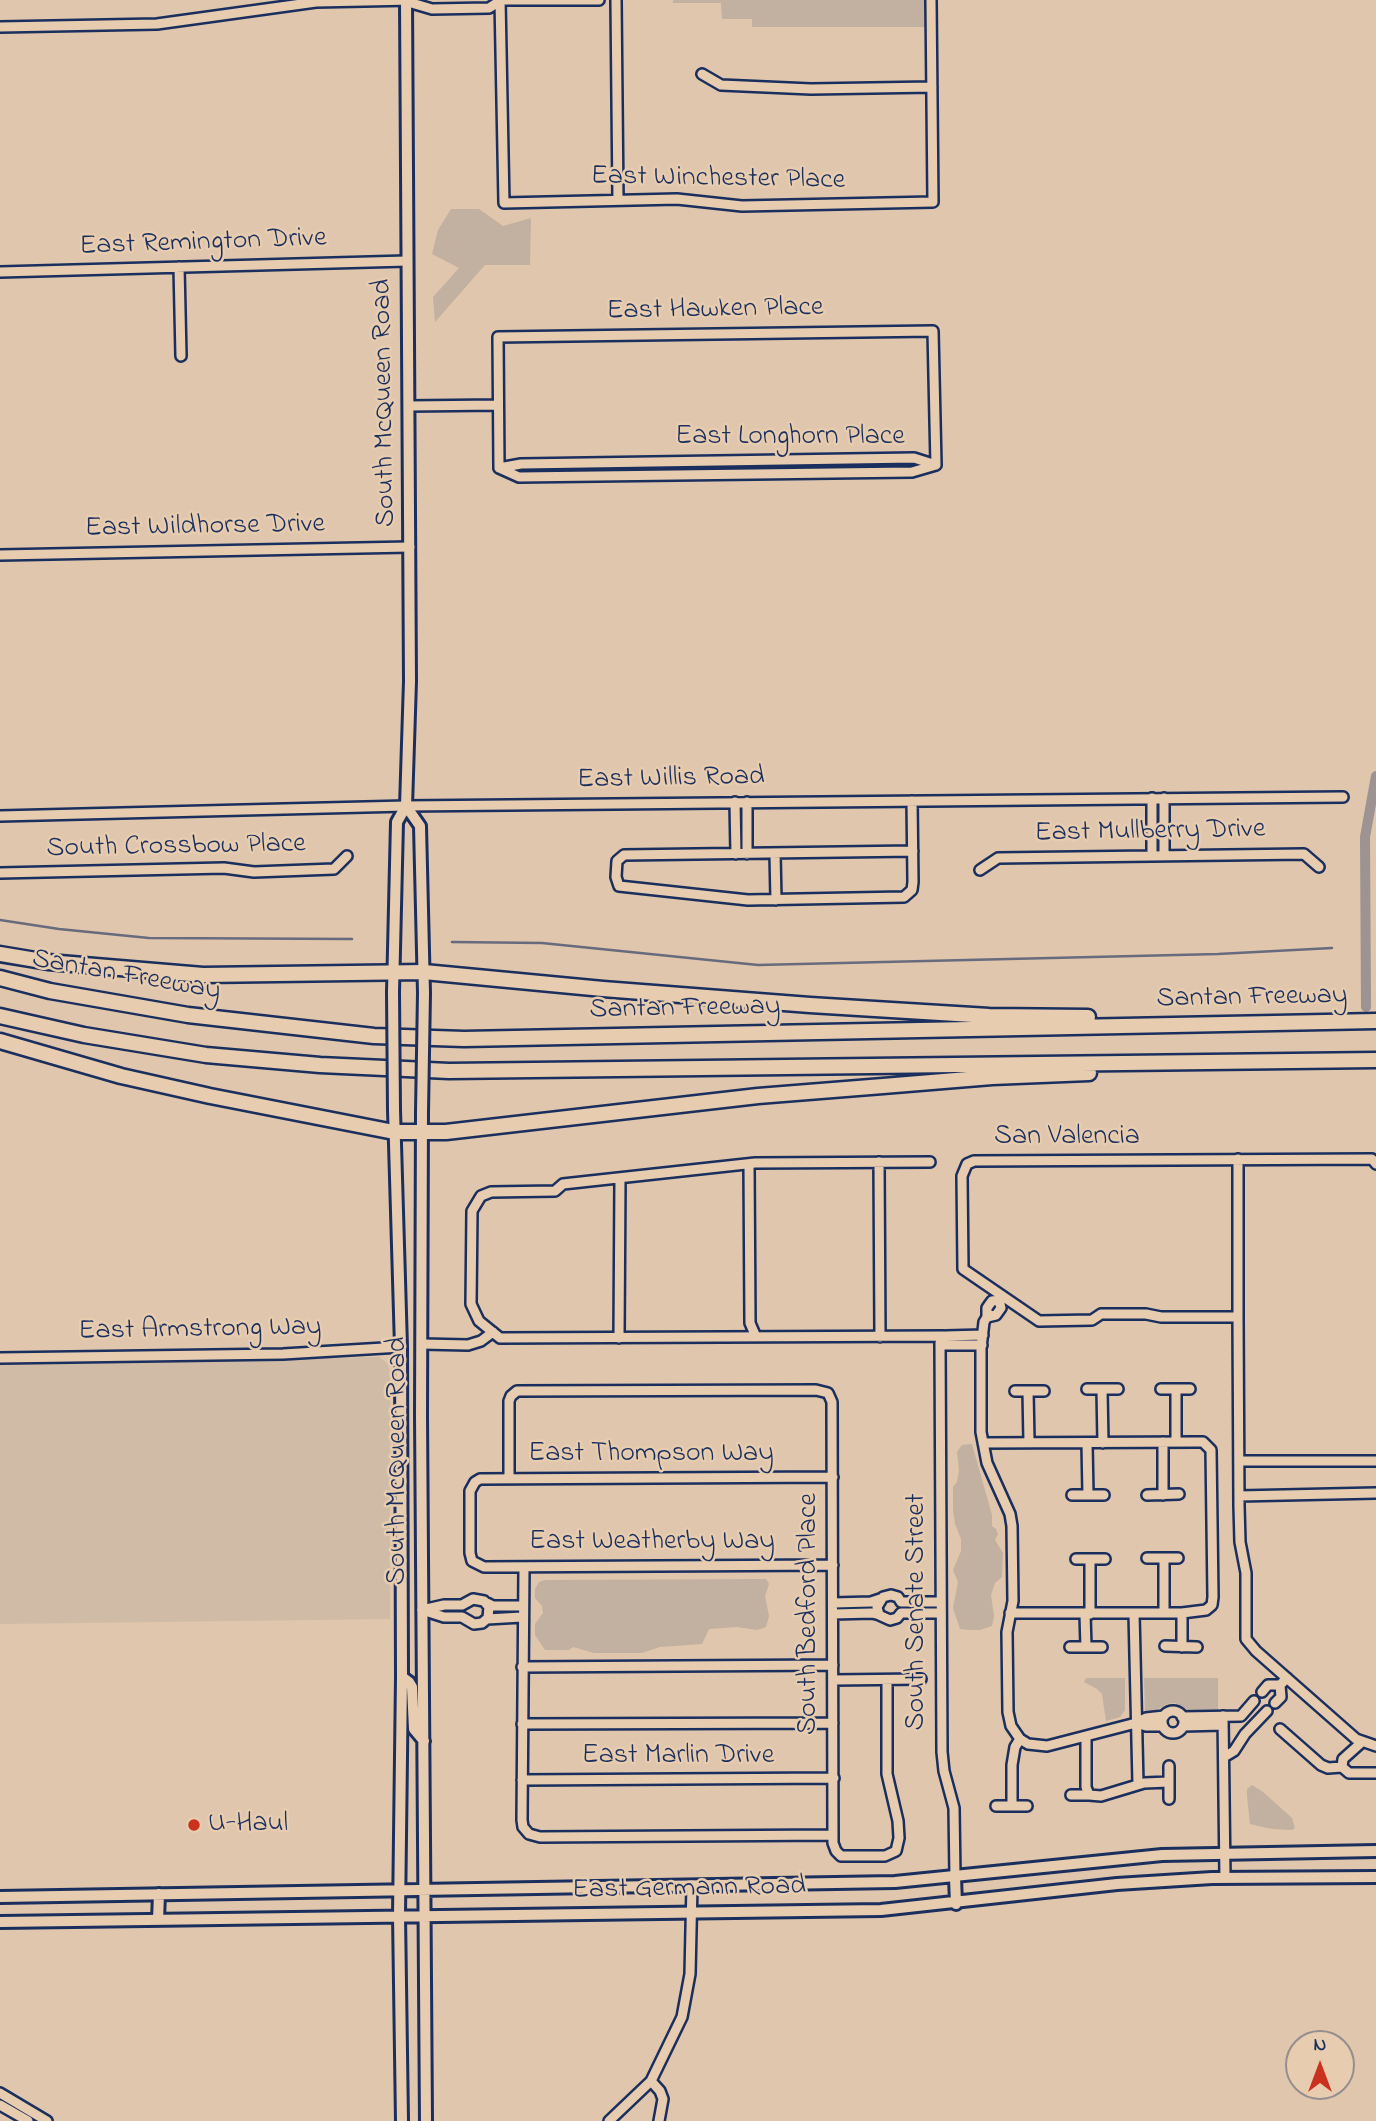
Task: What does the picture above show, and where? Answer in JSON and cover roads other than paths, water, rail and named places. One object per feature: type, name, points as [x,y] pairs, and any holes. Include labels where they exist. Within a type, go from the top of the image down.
[{"type":"highway","points":[[0,954],[48,962],[203,975],[424,972],[616,990],[936,1013],[1341,1021]]},
{"type":"highway","name":"Santan Freeway","points":[[0,978],[50,990],[188,1015],[374,1036],[478,1038],[1376,1021]]},
{"type":"highway","name":"Santan Freeway","points":[[0,1016],[84,1035],[206,1055],[320,1065],[449,1071],[1376,1060]]},
{"type":"highway","points":[[0,1041],[134,1079],[394,1132],[446,1132],[758,1096],[992,1077],[1135,1071],[1209,1061]]},
{"type":"main road","name":"South McQueen Road","points":[[402,2121],[399,1915],[402,1677],[401,1347],[394,1132],[393,971],[397,822],[406,806],[409,717],[408,1]]},
{"type":"main road","name":"South McQueen Road","points":[[406,806],[420,826],[424,972],[422,1610],[426,2121]]},
{"type":"main road","points":[[401,1347],[422,1345]]},
{"type":"main road","points":[[402,1610],[422,1610]]},
{"type":"main road","points":[[402,1677],[412,1687],[414,1729],[424,1741]]},
{"type":"main road","name":"East Germann Road","points":[[0,1897],[895,1882],[1108,1859],[1376,1852]]},
{"type":"main road","points":[[956,1877],[956,1904]]},
{"type":"main road","name":"East Germann Road","points":[[0,1922],[881,1910],[956,1904],[1117,1884],[1225,1878],[1376,1877]]},
{"type":"main road","points":[[158,1920],[159,1894]]},
{"type":"street","points":[[0,27],[157,24],[316,2],[408,1],[432,9],[489,8],[499,0],[599,0]]},
{"type":"street","name":"East Winchester Place","points":[[499,0],[504,203],[677,200],[742,206],[933,202],[932,87]]},
{"type":"street","points":[[616,0],[618,200]]},
{"type":"street","points":[[702,74],[721,85],[811,89],[932,87],[931,0]]},
{"type":"street","name":"East Remington Drive","points":[[0,272],[407,261]]},
{"type":"street","points":[[179,267],[181,356]]},
{"type":"street","name":"East Hawken Place","points":[[498,405],[498,337],[933,331],[936,465]]},
{"type":"street","points":[[409,406],[498,405],[499,468]]},
{"type":"street","points":[[884,458],[886,472]]},
{"type":"street","name":"East Longhorn Place","points":[[499,468],[557,463],[884,458],[914,458],[936,465]]},
{"type":"street","points":[[805,460],[805,473]]},
{"type":"street","points":[[723,461],[724,474]]},
{"type":"street","points":[[638,462],[639,475]]},
{"type":"street","points":[[557,463],[558,477]]},
{"type":"street","name":"East Longhorn Place","points":[[499,468],[519,477],[558,477],[912,472],[936,465]]},
{"type":"street","name":"East Wildhorse Drive","points":[[0,555],[410,547]]},
{"type":"street","name":"East Willis Road","points":[[0,816],[406,806],[1343,797]]},
{"type":"street","points":[[1152,798],[1152,856]]},
{"type":"street","points":[[1164,798],[1164,856]]},
{"type":"street","points":[[912,801],[912,851],[912,890],[904,897],[748,900],[619,886],[615,877],[617,861],[624,855],[912,851]]},
{"type":"street","points":[[735,802],[736,854]]},
{"type":"street","points":[[747,802],[747,854]]},
{"type":"street","points":[[1152,831],[1164,831]]},
{"type":"street","points":[[775,853],[776,900]]},
{"type":"street","name":"East Mullberry Drive","points":[[980,870],[998,858],[1304,854],[1319,867]]},
{"type":"street","name":"South Crossbow Place","points":[[0,873],[224,868],[254,872],[334,869],[347,856]]},
{"type":"street","points":[[1238,1159],[1239,1496],[1240,1542],[1246,1573],[1246,1639],[1283,1681],[1362,1742],[1376,1746]]},
{"type":"street","name":"San Valencia","points":[[1238,1317],[1101,1314],[1092,1320],[1039,1321],[1001,1298],[963,1269],[962,1176],[967,1164],[974,1161],[1372,1159],[1376,1164]]},
{"type":"street","points":[[930,1161],[749,1164],[563,1184],[555,1191],[491,1192],[481,1196],[472,1211],[471,1304],[479,1321],[500,1338],[880,1336],[942,1341],[983,1340]]},
{"type":"street","points":[[879,1162],[880,1336]]},
{"type":"street","points":[[749,1164],[750,1322],[756,1337]]},
{"type":"street","points":[[619,1338],[620,1178]]},
{"type":"street","points":[[1001,1298],[989,1305],[984,1322],[983,1443],[1010,1514],[1013,1601],[1007,1632],[1008,1712],[1011,1726],[1020,1740],[1037,1746],[1047,1746],[1146,1718],[1163,1721],[1171,1732],[1178,1731],[1183,1721]]},
{"type":"street","points":[[422,1345],[468,1345],[481,1341],[493,1332]]},
{"type":"street","name":"South Senate Street","points":[[942,1341],[942,1752],[954,1808],[956,1877]]},
{"type":"street","name":"East Armstrong Way","points":[[0,1358],[283,1353],[401,1347]]},
{"type":"street","points":[[1087,1389],[1118,1390]]},
{"type":"street","points":[[1161,1390],[1190,1389]]},
{"type":"street","name":"South Bedford Place","points":[[509,1478],[508,1404],[512,1394],[523,1390],[816,1390],[828,1393],[832,1399],[833,1478],[833,1835]]},
{"type":"street","points":[[1102,1390],[1102,1443]]},
{"type":"street","points":[[1176,1390],[1176,1442]]},
{"type":"street","points":[[1015,1391],[1044,1391]]},
{"type":"street","points":[[1028,1391],[1029,1443]]},
{"type":"street","points":[[1163,1442],[1163,1494]]},
{"type":"street","points":[[983,1443],[1203,1443],[1209,1447],[1212,1457],[1212,1605],[1202,1612],[1182,1613],[1010,1614]]},
{"type":"street","points":[[1087,1443],[1088,1495]]},
{"type":"street","points":[[1239,1461],[1376,1461]]},
{"type":"street","name":"East Thompson Way","points":[[472,1562],[470,1494],[472,1484],[480,1479],[833,1478]]},
{"type":"street","points":[[1239,1496],[1376,1493]]},
{"type":"street","points":[[1147,1494],[1178,1494]]},
{"type":"street","points":[[1072,1495],[1104,1495]]},
{"type":"street","points":[[1147,1558],[1178,1558]]},
{"type":"street","points":[[1164,1558],[1164,1613]]},
{"type":"street","points":[[1076,1559],[1105,1559]]},
{"type":"street","points":[[1086,1647],[1090,1559]]},
{"type":"street","name":"East Weatherby Way","points":[[472,1562],[484,1567],[833,1565]]},
{"type":"street","points":[[524,1567],[522,1820],[526,1832],[540,1837],[833,1835],[836,1851],[841,1856],[891,1856],[896,1851],[899,1838],[898,1821],[887,1774],[887,1680]]},
{"type":"street","points":[[834,1603],[871,1602],[891,1595],[901,1602],[941,1602]]},
{"type":"street","points":[[422,1610],[444,1605],[462,1605],[473,1599],[480,1599],[493,1606],[523,1606]]},
{"type":"street","points":[[880,1600],[877,1607],[880,1615]]},
{"type":"street","points":[[486,1603],[489,1611],[487,1619]]},
{"type":"street","points":[[422,1610],[444,1617],[462,1617],[474,1624],[487,1619],[522,1618]]},
{"type":"street","points":[[833,1614],[872,1613],[890,1620],[901,1613],[941,1613]]},
{"type":"street","points":[[1134,1613],[1138,1784]]},
{"type":"street","points":[[1182,1613],[1182,1647]]},
{"type":"street","points":[[1165,1646],[1197,1647]]},
{"type":"street","points":[[1070,1647],[1102,1647]]},
{"type":"street","points":[[522,1667],[833,1665]]},
{"type":"street","points":[[833,1680],[921,1679]]},
{"type":"street","points":[[1262,1692],[1268,1685],[1283,1681]]},
{"type":"street","points":[[1275,1703],[1281,1697],[1283,1681]]},
{"type":"street","points":[[1163,1721],[1173,1711],[1183,1721],[1223,1721],[1241,1716],[1254,1701]]},
{"type":"street","points":[[1224,1757],[1234,1751],[1267,1711]]},
{"type":"street","points":[[1245,1712],[1256,1723]]},
{"type":"street","points":[[1223,1721],[1225,1878]]},
{"type":"street","points":[[522,1724],[834,1723]]},
{"type":"street","points":[[1280,1729],[1321,1765],[1328,1768],[1342,1767],[1349,1773],[1376,1773]]},
{"type":"street","points":[[1086,1736],[1086,1787],[1089,1795]]},
{"type":"street","points":[[1012,1806],[1012,1765],[1020,1740]]},
{"type":"street","points":[[1342,1767],[1343,1759],[1362,1742]]},
{"type":"street","points":[[1169,1766],[1169,1799]]},
{"type":"street","name":"East Marlin Drive","points":[[522,1780],[834,1779]]},
{"type":"street","points":[[1071,1795],[1101,1796],[1138,1784],[1169,1782]]},
{"type":"street","points":[[996,1806],[1027,1806]]},
{"type":"street","points":[[610,2121],[651,2081],[682,2017],[690,1974],[692,1885]]},
{"type":"street","points":[[651,2081],[663,2099],[659,2121]]},
{"type":"street","points":[[0,2093],[47,2121]]},
{"type":"street","points":[[0,2105],[28,2121]]},
{"type":"waterway","points":[[1366,1007],[1365,837],[1376,776]]},
{"type":"waterway","points":[[0,920],[149,938],[352,939]]},
{"type":"waterway","points":[[452,942],[542,943],[758,965],[1218,954],[1332,948]]},
{"type":"place","name":"U-Haul","points":[[194,1825]]}]
